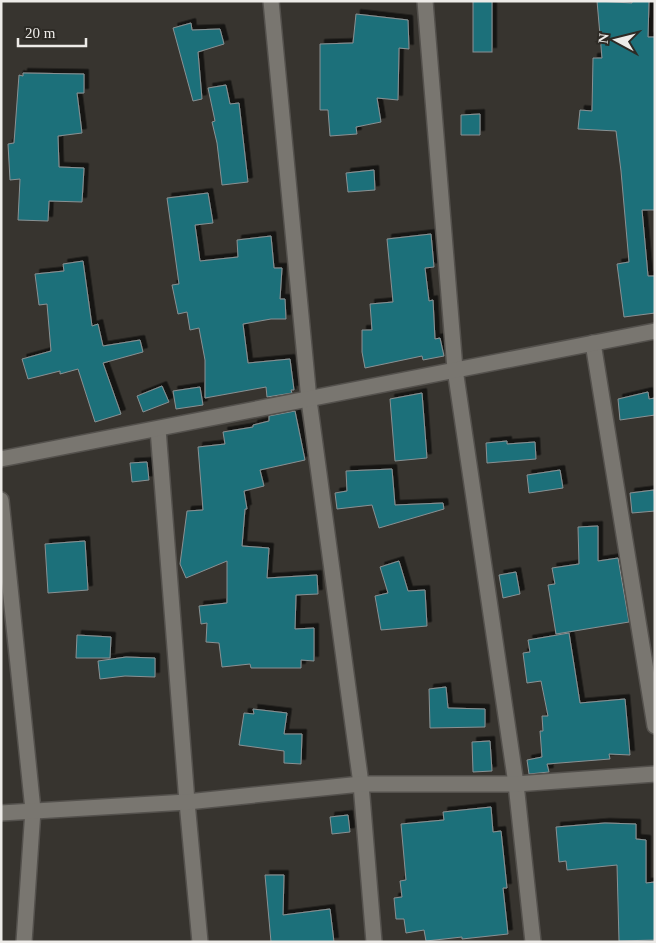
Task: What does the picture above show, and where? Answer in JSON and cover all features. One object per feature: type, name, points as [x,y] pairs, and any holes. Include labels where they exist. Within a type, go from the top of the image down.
[{"type":"street","points":[[271,1],[309,400],[361,784],[374,942]]},
{"type":"street","points":[[426,1],[455,370],[516,784],[533,942]]},
{"type":"street","points":[[1,459],[309,400],[655,330]]},
{"type":"street","points":[[593,343],[655,726]]},
{"type":"street","points":[[158,429],[187,802],[200,942]]},
{"type":"street","points":[[1,500],[33,810],[24,942]]},
{"type":"street","points":[[1,813],[187,802],[361,784],[516,784],[655,774]]},
{"type":"building","points":[[473,1],[492,1],[492,52],[473,52]]},
{"type":"building","points":[[597,1],[632,3],[632,1],[649,1],[648,37],[655,37],[655,210],[642,210],[648,276],[655,276],[655,313],[624,317],[617,264],[629,262],[616,131],[578,129],[580,110],[592,111],[593,58],[602,58]]},
{"type":"building","points":[[356,14],[408,20],[409,49],[399,48],[398,100],[377,98],[381,122],[356,127],[357,134],[330,136],[328,110],[320,110],[320,44],[353,43]]},
{"type":"building","points":[[191,23],[192,30],[220,29],[224,44],[198,52],[202,99],[193,101],[173,28]]},
{"type":"building","points":[[23,73],[84,74],[84,93],[77,93],[82,133],[58,136],[59,167],[84,168],[82,202],[49,201],[48,221],[18,220],[20,179],[10,180],[8,144],[14,143],[19,75],[23,76]]},
{"type":"building","points":[[226,85],[230,104],[239,103],[248,182],[222,185],[217,143],[212,122],[215,121],[208,88]]},
{"type":"building","points":[[480,114],[480,135],[461,135],[461,115]]},
{"type":"building","points":[[374,170],[375,190],[348,192],[346,173]]},
{"type":"building","points":[[208,193],[213,223],[195,225],[200,261],[238,257],[237,240],[271,236],[274,268],[282,268],[280,299],[285,299],[286,319],[271,319],[243,324],[248,363],[290,359],[294,390],[291,390],[292,393],[267,397],[266,387],[205,398],[205,360],[199,328],[190,330],[187,312],[178,314],[172,285],[179,284],[167,198]]},
{"type":"building","points":[[431,234],[434,267],[425,268],[429,301],[433,300],[435,339],[440,338],[444,356],[423,360],[422,356],[365,368],[362,352],[362,330],[372,330],[370,304],[393,302],[387,239]]},
{"type":"building","points":[[83,261],[92,326],[98,324],[103,346],[140,340],[143,352],[103,363],[121,414],[95,422],[78,369],[60,374],[60,371],[28,379],[22,359],[51,351],[47,304],[39,305],[35,274],[64,271],[63,264]]},
{"type":"building","points":[[162,386],[169,402],[143,412],[137,396]]},
{"type":"building","points":[[200,387],[203,405],[176,409],[173,391]]},
{"type":"building","points":[[648,392],[649,399],[655,398],[655,415],[620,420],[618,399]]},
{"type":"building","points":[[422,393],[427,458],[395,461],[390,399]]},
{"type":"building","points":[[295,411],[305,460],[260,470],[264,486],[244,491],[247,509],[245,509],[242,546],[269,548],[267,578],[317,575],[318,594],[296,595],[295,629],[314,628],[314,661],[301,660],[301,668],[251,668],[250,664],[222,667],[219,643],[206,642],[207,623],[201,624],[199,606],[227,603],[227,561],[186,578],[180,564],[187,511],[203,510],[198,447],[225,444],[223,432],[253,427],[253,425],[269,421],[269,416]]},
{"type":"building","points":[[507,441],[507,444],[535,442],[536,459],[487,463],[486,443]]},
{"type":"building","points":[[147,462],[149,480],[132,482],[130,463]]},
{"type":"building","points":[[392,469],[395,505],[443,503],[444,509],[379,528],[372,505],[337,509],[335,493],[347,491],[346,471]]},
{"type":"building","points":[[560,470],[563,488],[529,493],[527,475]]},
{"type":"building","points":[[654,490],[655,511],[632,513],[630,493]]},
{"type":"building","points":[[598,526],[598,561],[618,558],[629,622],[556,634],[548,585],[555,584],[552,568],[579,564],[578,527]]},
{"type":"building","points":[[85,541],[88,590],[48,593],[45,544]]},
{"type":"building","points":[[399,561],[408,591],[425,590],[427,626],[381,630],[375,596],[388,593],[380,567]]},
{"type":"building","points":[[516,572],[520,594],[503,598],[499,575]]},
{"type":"building","points":[[569,633],[580,703],[625,699],[630,755],[609,754],[610,759],[547,764],[549,772],[529,774],[527,760],[542,757],[540,731],[543,731],[542,716],[548,716],[541,681],[527,683],[523,653],[530,652],[528,640]]},
{"type":"building","points":[[77,635],[111,637],[110,658],[76,658]]},
{"type":"building","points":[[126,657],[155,658],[155,677],[125,676],[100,679],[98,661]]},
{"type":"building","points":[[446,687],[448,708],[485,709],[485,727],[430,728],[429,689]]},
{"type":"building","points":[[253,709],[287,713],[284,734],[302,734],[301,764],[284,763],[284,751],[239,745],[244,713],[254,714]]},
{"type":"building","points":[[490,741],[492,771],[473,772],[472,742]]},
{"type":"building","points":[[491,807],[493,832],[501,831],[507,888],[503,888],[508,934],[426,941],[424,930],[406,933],[404,919],[396,919],[394,898],[402,897],[400,881],[406,880],[401,824],[444,820],[443,812]]},
{"type":"building","points":[[348,815],[350,832],[332,834],[330,817]]},
{"type":"building","points":[[605,823],[636,824],[636,839],[646,840],[646,883],[655,882],[655,940],[619,941],[617,865],[567,870],[566,861],[559,862],[556,827]]},
{"type":"building","points":[[265,875],[284,875],[283,915],[330,909],[334,942],[271,942]]}]
